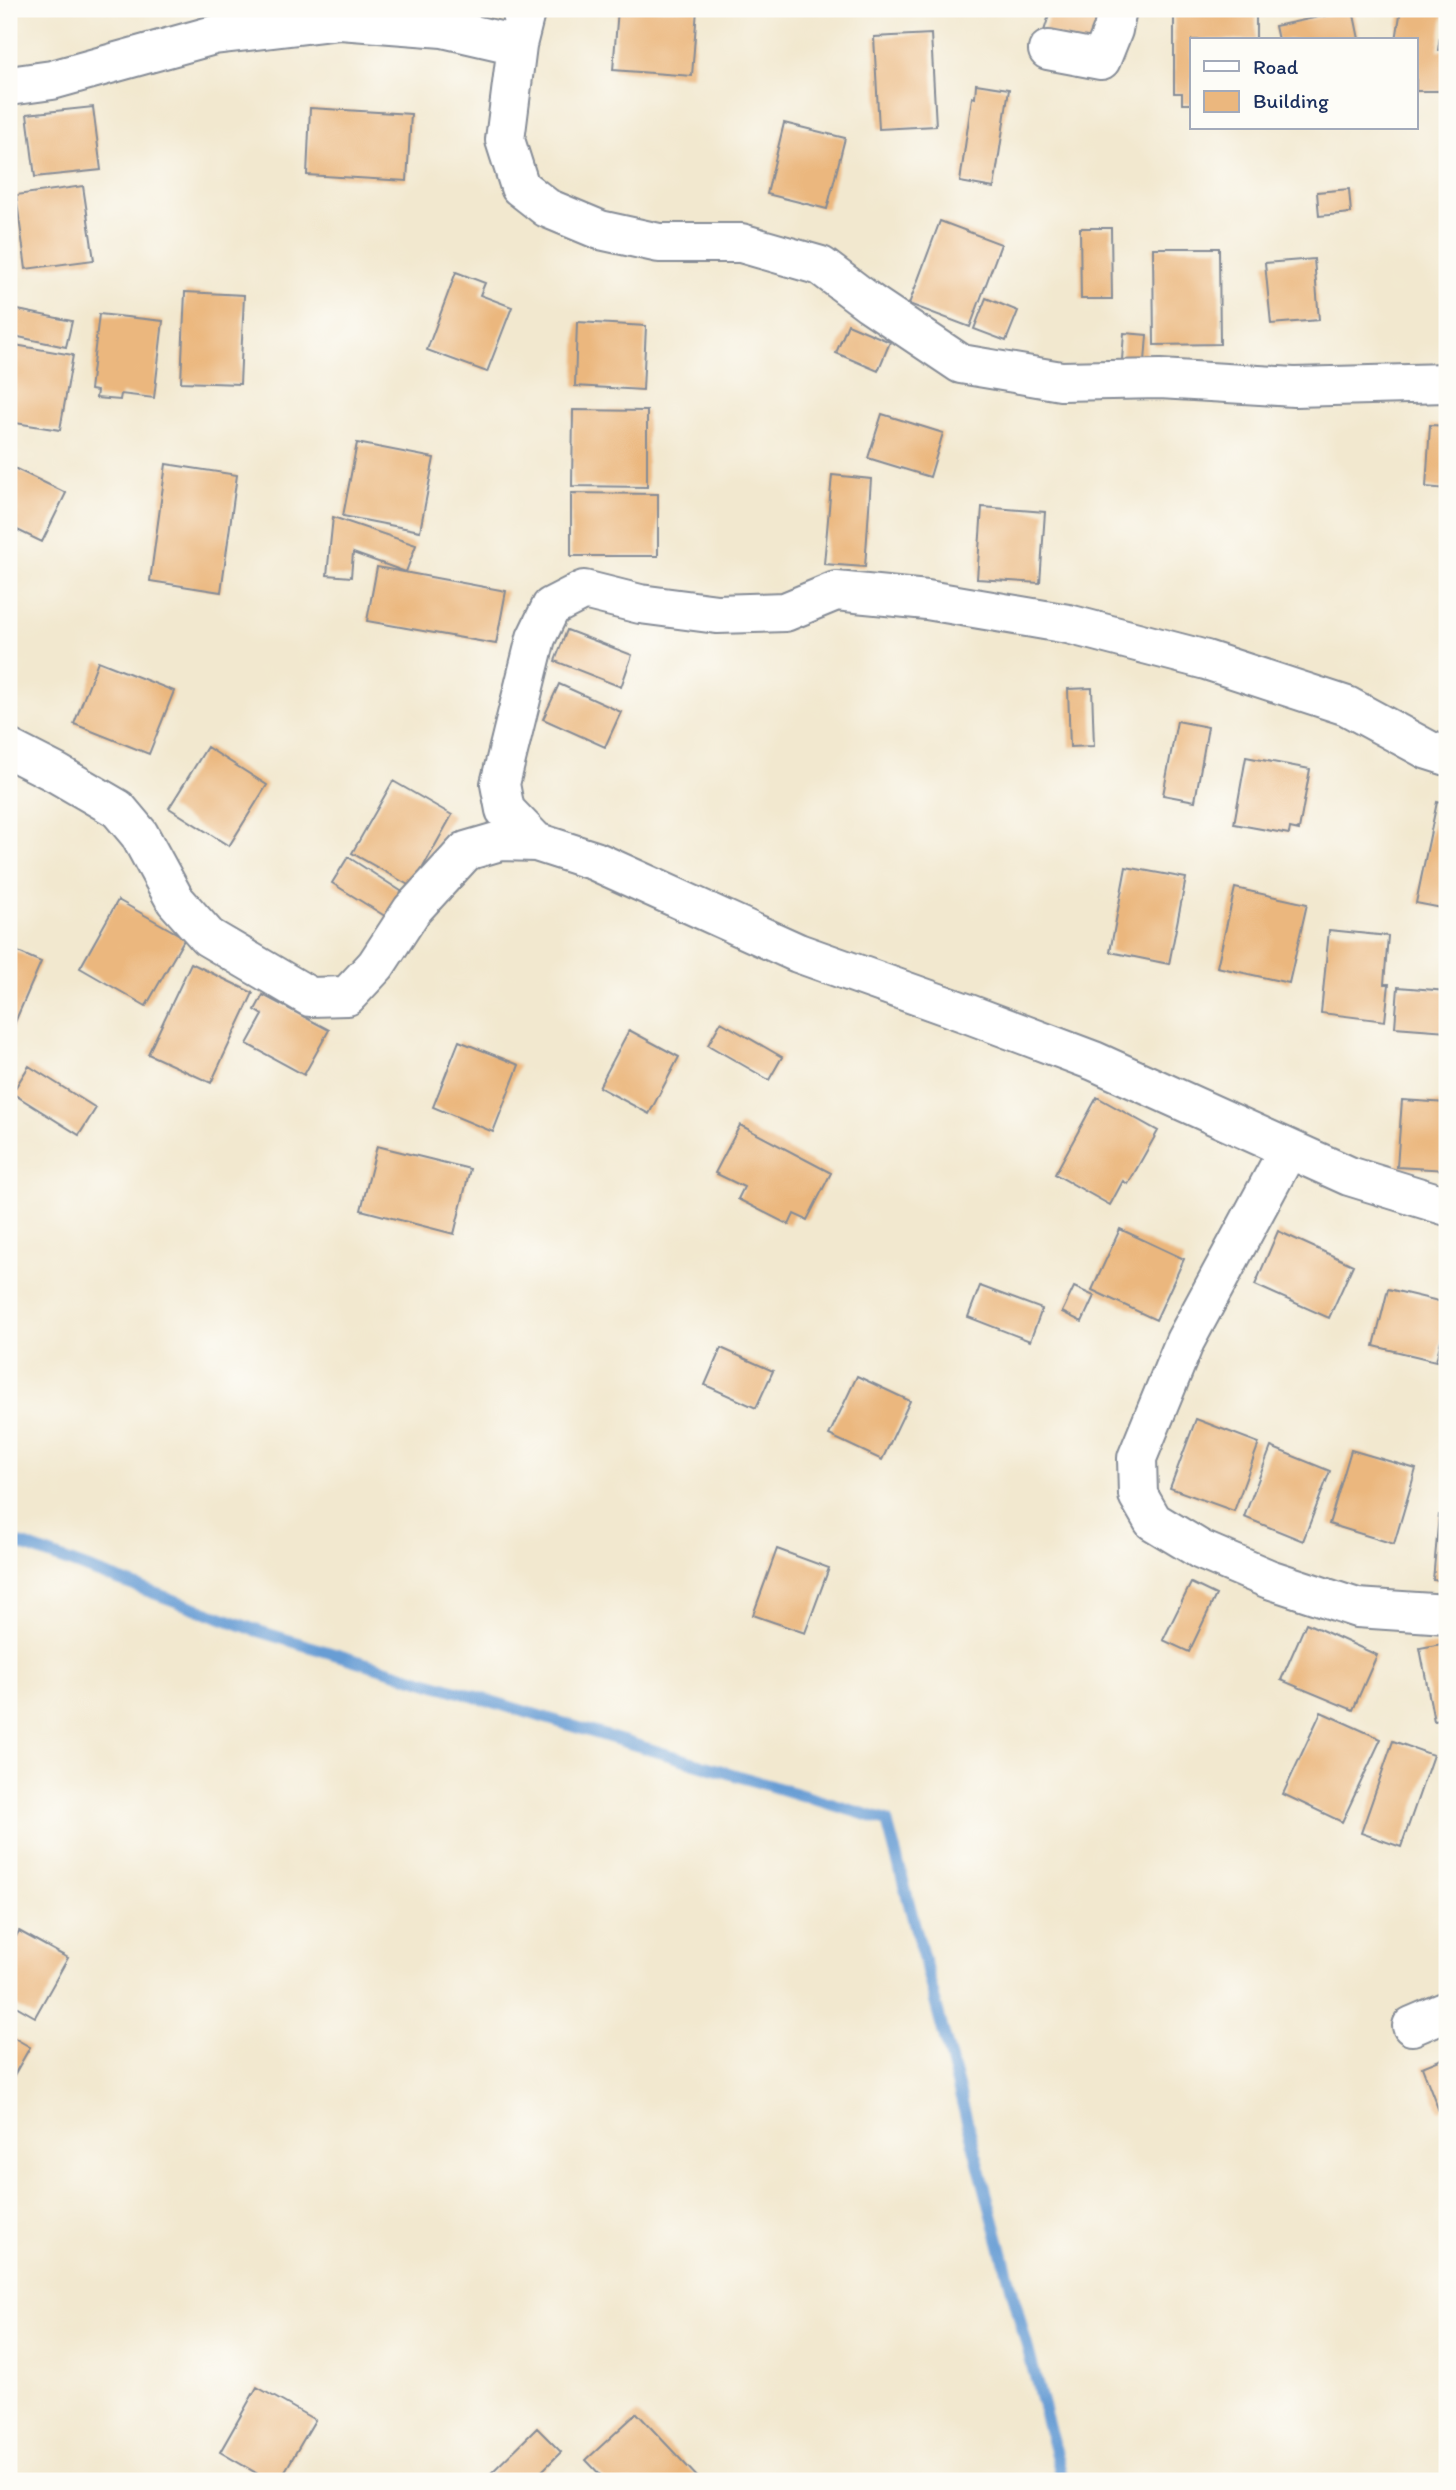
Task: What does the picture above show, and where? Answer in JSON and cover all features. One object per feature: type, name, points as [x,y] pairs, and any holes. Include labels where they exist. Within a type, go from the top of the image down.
[{"type":"street","points":[[1048,50],[1101,60],[1113,30],[1117,9]]},
{"type":"street","points":[[9,86],[52,80],[214,35],[340,20],[443,28],[521,27],[505,140],[520,187],[547,208],[600,230],[659,243],[741,243],[821,266],[961,365],[1062,381],[1160,379],[1294,387],[1447,383]]},
{"type":"street","points":[[536,842],[505,810],[500,784],[536,638],[551,607],[584,590],[640,604],[717,614],[785,612],[836,592],[927,600],[1068,624],[1206,660],[1347,706],[1428,750],[1447,757]]},
{"type":"street","points":[[9,749],[118,809],[139,834],[175,900],[208,937],[310,997],[346,996],[376,965],[412,910],[466,851],[500,841],[536,842],[594,861],[798,953],[1094,1061],[1349,1176],[1447,1206]]},
{"type":"street","points":[[1288,1150],[1185,1341],[1137,1458],[1138,1495],[1153,1521],[1201,1550],[1269,1579],[1357,1608],[1447,1614]]},
{"type":"street","points":[[1412,2026],[1447,2011]]},
{"type":"building","points":[[618,9],[697,9],[692,76],[613,70]]},
{"type":"building","points":[[1051,9],[1105,9],[1093,47],[1044,31]]},
{"type":"building","points":[[1213,9],[1256,9],[1256,38],[1190,38],[1190,104],[1182,104],[1182,93],[1174,93],[1174,13],[1213,13]]},
{"type":"building","points":[[1401,9],[1444,9],[1438,50],[1447,50],[1447,91],[1418,91],[1418,38],[1396,38]]},
{"type":"building","points":[[1353,10],[1359,38],[1278,38],[1275,26]]},
{"type":"building","points":[[931,34],[936,126],[879,129],[874,37]]},
{"type":"building","points":[[976,84],[1009,89],[994,188],[960,182]]},
{"type":"building","points":[[93,107],[101,170],[35,177],[27,114]]},
{"type":"building","points":[[310,108],[411,114],[407,181],[307,175]]},
{"type":"building","points":[[784,123],[845,138],[827,209],[767,194]]},
{"type":"building","points":[[83,186],[94,260],[26,269],[16,195]]},
{"type":"building","points":[[1349,189],[1351,213],[1319,216],[1317,192]]},
{"type":"building","points":[[940,221],[1001,244],[970,327],[909,304]]},
{"type":"building","points":[[1080,228],[1111,228],[1112,299],[1081,299]]},
{"type":"building","points":[[1153,248],[1219,248],[1220,344],[1154,345]]},
{"type":"building","points":[[1314,259],[1319,320],[1271,324],[1265,263]]},
{"type":"building","points":[[456,272],[485,283],[480,295],[512,307],[487,372],[427,350]]},
{"type":"building","points":[[185,292],[244,295],[240,384],[181,382]]},
{"type":"building","points":[[986,298],[1018,311],[1006,341],[974,329]]},
{"type":"building","points":[[13,309],[72,321],[66,347],[9,335]]},
{"type":"building","points":[[99,314],[163,321],[154,398],[121,394],[120,400],[96,398],[97,391],[90,390]]},
{"type":"building","points":[[577,322],[646,326],[643,390],[575,386]]},
{"type":"building","points":[[848,324],[890,342],[878,371],[836,353]]},
{"type":"building","points":[[1124,333],[1147,335],[1145,362],[1122,360]]},
{"type":"building","points":[[9,344],[73,355],[60,430],[9,422]]},
{"type":"building","points":[[573,410],[647,411],[647,487],[572,486]]},
{"type":"building","points":[[882,414],[943,433],[930,477],[868,458]]},
{"type":"building","points":[[1430,425],[1447,426],[1447,489],[1426,487]]},
{"type":"building","points":[[357,443],[434,458],[420,531],[343,516]]},
{"type":"building","points":[[166,464],[237,475],[221,592],[150,581]]},
{"type":"building","points":[[14,468],[66,493],[42,542],[9,526],[9,478]]},
{"type":"building","points":[[832,475],[871,479],[865,567],[824,564]]},
{"type":"building","points":[[571,493],[658,494],[658,556],[571,556]]},
{"type":"building","points":[[982,507],[1045,512],[1040,583],[977,579]]},
{"type":"building","points":[[333,517],[416,545],[406,572],[353,553],[351,577],[327,575]]},
{"type":"building","points":[[377,567],[506,591],[496,644],[367,621]]},
{"type":"building","points":[[567,630],[632,655],[621,687],[555,661]]},
{"type":"building","points":[[98,661],[174,691],[149,754],[74,724]]},
{"type":"building","points":[[559,684],[621,712],[605,747],[543,719]]},
{"type":"building","points":[[1092,688],[1094,746],[1070,747],[1068,689]]},
{"type":"building","points":[[1177,721],[1208,727],[1195,801],[1163,795]]},
{"type":"building","points":[[207,747],[267,785],[229,846],[169,808]]},
{"type":"building","points":[[1246,757],[1310,769],[1299,830],[1290,828],[1289,834],[1234,824]]},
{"type":"building","points":[[393,781],[452,815],[412,887],[352,853]]},
{"type":"building","points":[[1437,802],[1447,804],[1447,909],[1416,903]]},
{"type":"building","points":[[348,857],[404,893],[388,918],[332,883]]},
{"type":"building","points":[[1126,867],[1186,878],[1169,964],[1110,952]]},
{"type":"building","points":[[1235,888],[1307,904],[1289,983],[1217,967]]},
{"type":"building","points":[[118,900],[185,938],[146,1006],[80,968]]},
{"type":"building","points":[[1329,930],[1388,936],[1384,984],[1389,984],[1385,1021],[1321,1013]]},
{"type":"building","points":[[9,948],[41,962],[9,1036]]},
{"type":"building","points":[[191,963],[253,993],[211,1083],[148,1054]]},
{"type":"building","points":[[1398,987],[1447,991],[1447,1031],[1395,1027]]},
{"type":"building","points":[[263,995],[329,1030],[304,1075],[247,1044],[263,1015],[255,1010]]},
{"type":"building","points":[[721,1022],[782,1057],[769,1080],[708,1045]]},
{"type":"building","points":[[629,1030],[679,1057],[649,1114],[599,1087]]},
{"type":"building","points":[[459,1041],[519,1065],[493,1132],[433,1107]]},
{"type":"building","points":[[29,1066],[96,1108],[79,1135],[12,1093]]},
{"type":"building","points":[[1097,1097],[1158,1131],[1128,1184],[1123,1181],[1110,1205],[1055,1174]]},
{"type":"building","points":[[1402,1100],[1447,1103],[1447,1170],[1397,1167]]},
{"type":"building","points":[[740,1125],[831,1173],[807,1220],[794,1214],[789,1225],[738,1199],[744,1187],[715,1173]]},
{"type":"building","points":[[377,1146],[470,1169],[454,1234],[361,1210]]},
{"type":"building","points":[[1120,1229],[1184,1259],[1156,1320],[1092,1290]]},
{"type":"building","points":[[1278,1231],[1353,1265],[1329,1318],[1255,1285]]},
{"type":"building","points":[[980,1286],[1042,1309],[1030,1341],[968,1317]]},
{"type":"building","points":[[1074,1287],[1094,1296],[1082,1322],[1062,1312]]},
{"type":"building","points":[[1388,1289],[1447,1303],[1447,1315],[1436,1361],[1374,1346]]},
{"type":"building","points":[[721,1348],[773,1371],[756,1408],[705,1385]]},
{"type":"building","points":[[857,1376],[910,1401],[882,1460],[829,1435]]},
{"type":"building","points":[[1196,1419],[1259,1443],[1234,1511],[1170,1488]]},
{"type":"building","points":[[1271,1447],[1330,1471],[1303,1541],[1244,1517]]},
{"type":"building","points":[[1351,1450],[1416,1469],[1394,1544],[1329,1524]]},
{"type":"building","points":[[1439,1515],[1447,1515],[1447,1581],[1433,1580]]},
{"type":"building","points":[[777,1549],[829,1568],[805,1633],[753,1615]]},
{"type":"building","points":[[1191,1583],[1216,1595],[1189,1652],[1163,1640]]},
{"type":"building","points":[[1306,1623],[1377,1655],[1353,1710],[1281,1680]]},
{"type":"building","points":[[1447,1643],[1447,1719],[1434,1721],[1420,1648]]},
{"type":"building","points":[[1321,1712],[1381,1739],[1342,1822],[1283,1794]]},
{"type":"building","points":[[1393,1741],[1433,1755],[1401,1847],[1361,1833]]},
{"type":"building","points":[[19,1931],[68,1958],[35,2017],[9,2002],[9,1949]]},
{"type":"building","points":[[9,2035],[30,2047],[9,2084]]},
{"type":"building","points":[[1447,2057],[1447,2108],[1439,2111],[1422,2067]]},
{"type":"building","points":[[257,2387],[315,2420],[279,2481],[270,2481],[220,2452]]},
{"type":"building","points":[[637,2413],[701,2481],[606,2481],[586,2460]]},
{"type":"building","points":[[537,2428],[561,2452],[532,2481],[487,2481],[485,2479]]},
{"type":"waterway","points":[[9,1540],[258,1631],[887,1821],[1063,2481]]}]
